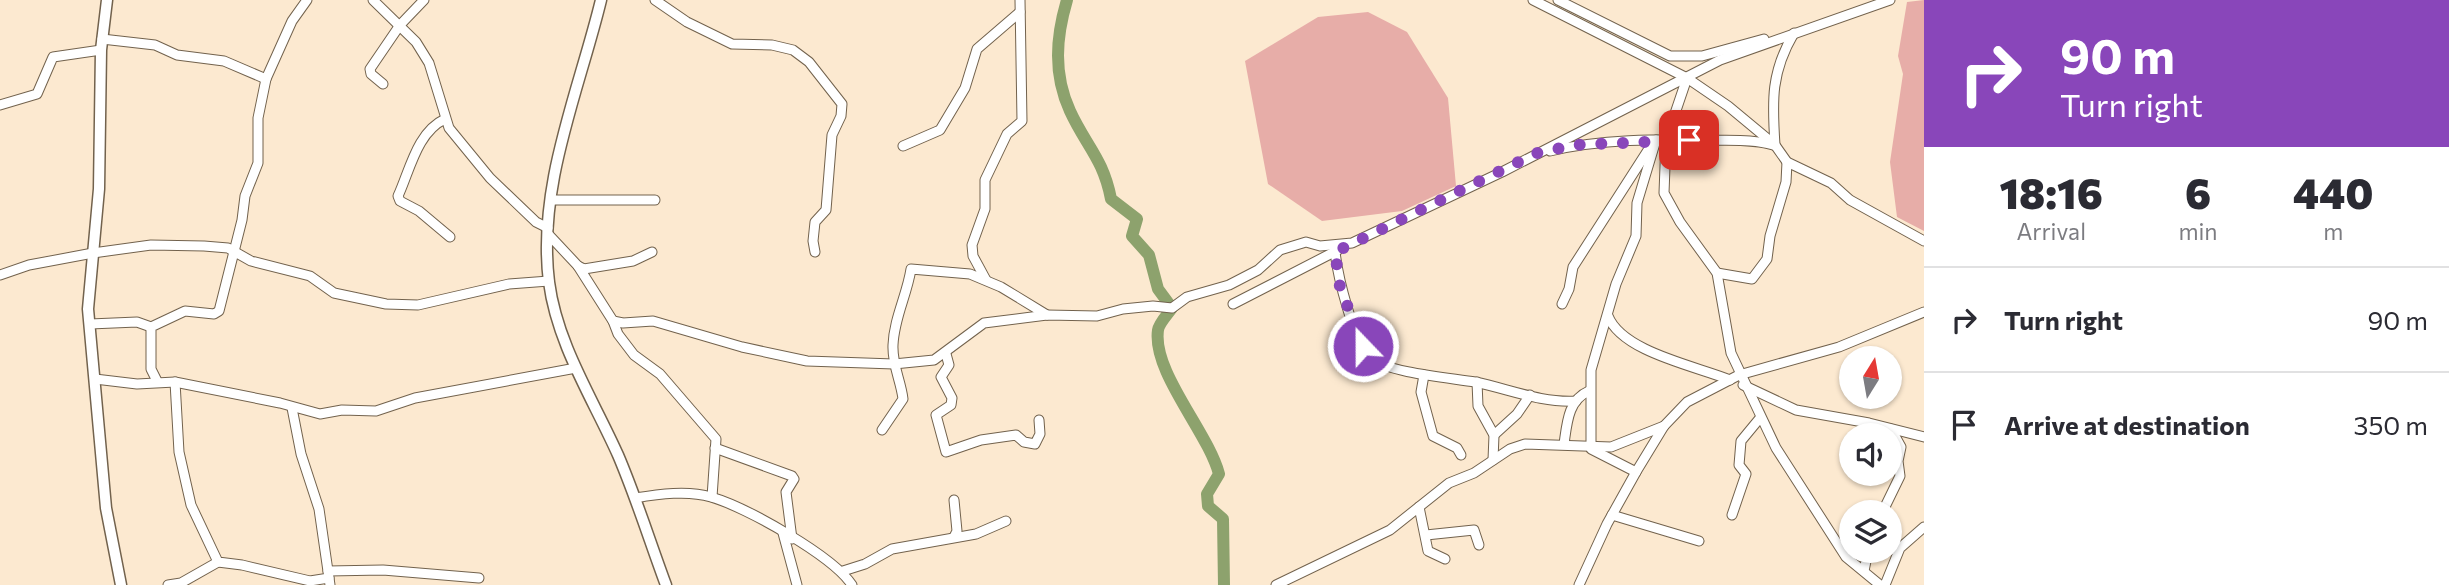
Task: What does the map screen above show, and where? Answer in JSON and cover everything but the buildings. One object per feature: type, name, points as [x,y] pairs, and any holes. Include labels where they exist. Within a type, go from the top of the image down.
[{"type":"street","points":[[107,0],[102,44],[100,174],[88,287],[106,508],[121,585]]},
{"type":"street","points":[[90,324],[137,323],[151,327],[185,311],[214,314],[219,311],[245,195],[258,163],[258,118],[266,79],[292,21],[307,0]]},
{"type":"street","points":[[373,0],[416,42],[439,87],[444,119],[490,178],[549,232],[578,267],[613,321],[618,334],[634,355],[660,374],[716,439],[712,497]]},
{"type":"street","points":[[383,84],[371,74],[370,69],[400,25],[424,0]]},
{"type":"street","points":[[601,0],[567,124],[552,200],[549,281],[561,331],[635,498],[666,585]]},
{"type":"street","points":[[656,0],[687,22],[732,44],[772,45],[793,50],[809,62],[842,104],[841,116],[832,135],[826,210],[815,222],[815,252]]},
{"type":"street","points":[[986,280],[973,256],[972,245],[985,209],[987,170],[1007,134],[1022,121],[1020,0]]},
{"type":"street","points":[[1533,0],[1687,78],[1728,106],[1775,145],[1787,162],[1831,183],[1850,200],[1924,241]]},
{"type":"street","points":[[1558,0],[1670,56],[1702,56],[1750,41],[1783,36]]},
{"type":"street","points":[[1233,304],[1720,60],[1890,0]]},
{"type":"street","points":[[903,146],[940,130],[965,88],[977,49],[1020,12]]},
{"type":"street","points":[[1775,145],[1774,78],[1779,59],[1795,32]]},
{"type":"street","points":[[0,105],[37,94],[53,57],[102,44],[155,45],[177,55],[224,61],[266,79]]},
{"type":"street","points":[[1687,78],[1666,140],[1664,193],[1680,222],[1717,273],[1726,334],[1739,375],[1760,418],[1776,448],[1846,557],[1882,585],[1900,548],[1924,527]]},
{"type":"street","points":[[444,119],[424,136],[398,196],[400,201],[419,211],[450,237]]},
{"type":"street","points":[[1537,153],[1575,145],[1656,140],[1758,141],[1775,145]]},
{"type":"street","points":[[1562,303],[1569,289],[1573,267],[1656,140]]},
{"type":"street","points":[[1591,449],[1590,391],[1597,346],[1616,284],[1636,236],[1637,203],[1656,140]]},
{"type":"street","points":[[1717,273],[1752,279],[1763,266],[1786,182],[1787,162]]},
{"type":"street","points":[[552,200],[655,200]]},
{"type":"street","points":[[613,321],[653,321],[742,347],[807,361],[894,364],[922,362],[946,354],[984,323],[1047,315],[1097,316],[1123,309],[1172,308],[1187,297],[1229,285],[1258,270],[1280,250],[1306,242],[1320,246],[1352,243]]},
{"type":"street","points":[[0,275],[29,265],[150,245],[220,246],[251,261],[310,276],[334,293],[386,304],[418,305],[497,287],[549,281]]},
{"type":"street","points":[[578,267],[584,269],[634,261],[652,252]]},
{"type":"street","points":[[1335,252],[1340,287],[1368,354],[1376,361],[1423,375],[1477,382],[1530,396],[1576,401]]},
{"type":"street","points":[[882,430],[903,398],[894,364],[893,345],[901,300],[911,269],[960,272],[986,280],[1047,315]]},
{"type":"street","points":[[1579,585],[1636,472],[1664,426],[1687,402],[1739,375],[1839,347],[1924,312]]},
{"type":"street","points":[[1608,316],[1618,331],[1659,356],[1729,379],[1797,410],[1865,423]]},
{"type":"street","points":[[151,327],[151,369],[157,381]]},
{"type":"street","points":[[946,354],[949,365],[942,377],[952,398],[951,405],[936,415],[946,452],[956,451],[981,440],[1016,435],[1024,442],[1035,444],[1040,434],[1039,420]]},
{"type":"street","points":[[95,379],[137,384],[175,382],[320,414],[342,410],[376,411],[415,398],[576,368]]},
{"type":"street","points":[[1423,375],[1421,392],[1433,436],[1457,448],[1461,455]]},
{"type":"street","points":[[175,382],[179,452],[191,505],[218,562]]},
{"type":"street","points":[[1477,382],[1478,406],[1494,435],[1493,460]]},
{"type":"street","points":[[1564,444],[1567,417],[1576,401],[1590,391]]},
{"type":"street","points":[[1494,435],[1517,414],[1530,396]]},
{"type":"street","points":[[292,408],[302,454],[319,509],[329,578]]},
{"type":"street","points":[[1732,515],[1746,474],[1739,464],[1741,441],[1760,418]]},
{"type":"street","points":[[1276,585],[1376,538],[1449,483],[1474,473],[1525,444],[1564,444],[1591,449],[1611,447],[1664,426]]},
{"type":"street","points":[[1902,431],[1924,438]]},
{"type":"street","points":[[715,448],[792,476],[794,479],[786,492],[792,539]]},
{"type":"street","points":[[1591,449],[1636,472]]},
{"type":"street","points":[[635,498],[663,494],[712,497],[783,533],[843,571],[852,585]]},
{"type":"street","points":[[954,500],[957,531],[954,537]]},
{"type":"street","points":[[1419,507],[1428,551],[1445,559]]},
{"type":"street","points":[[1612,515],[1699,541]]},
{"type":"street","points":[[843,571],[865,564],[892,549],[976,534],[1006,521]]},
{"type":"street","points":[[1426,535],[1474,530],[1479,545]]},
{"type":"street","points":[[783,533],[797,585]]},
{"type":"street","points":[[168,585],[181,583],[218,562],[310,581],[383,570],[480,578]]},
{"type":"street","points":[[1864,571],[1866,563]]},
{"type":"shaded area","points":[[1924,0],[1924,231],[1897,217],[1890,162],[1903,74],[1898,56],[1907,2]]},
{"type":"shaded area","points":[[1368,12],[1407,32],[1448,98],[1456,186],[1402,211],[1322,221],[1268,184],[1245,61],[1318,17]]},
{"type":"waterway","points":[[1067,0],[1060,28],[1058,56],[1061,83],[1070,111],[1099,162],[1111,199],[1137,219],[1132,236],[1149,255],[1158,289],[1172,308],[1159,327],[1158,347],[1172,383],[1213,457],[1219,474],[1207,494],[1208,506],[1223,519],[1224,585]]},
{"type":"route","points":[[1363,346],[1340,287],[1335,252],[1537,153],[1575,145],[1689,140]]}]
